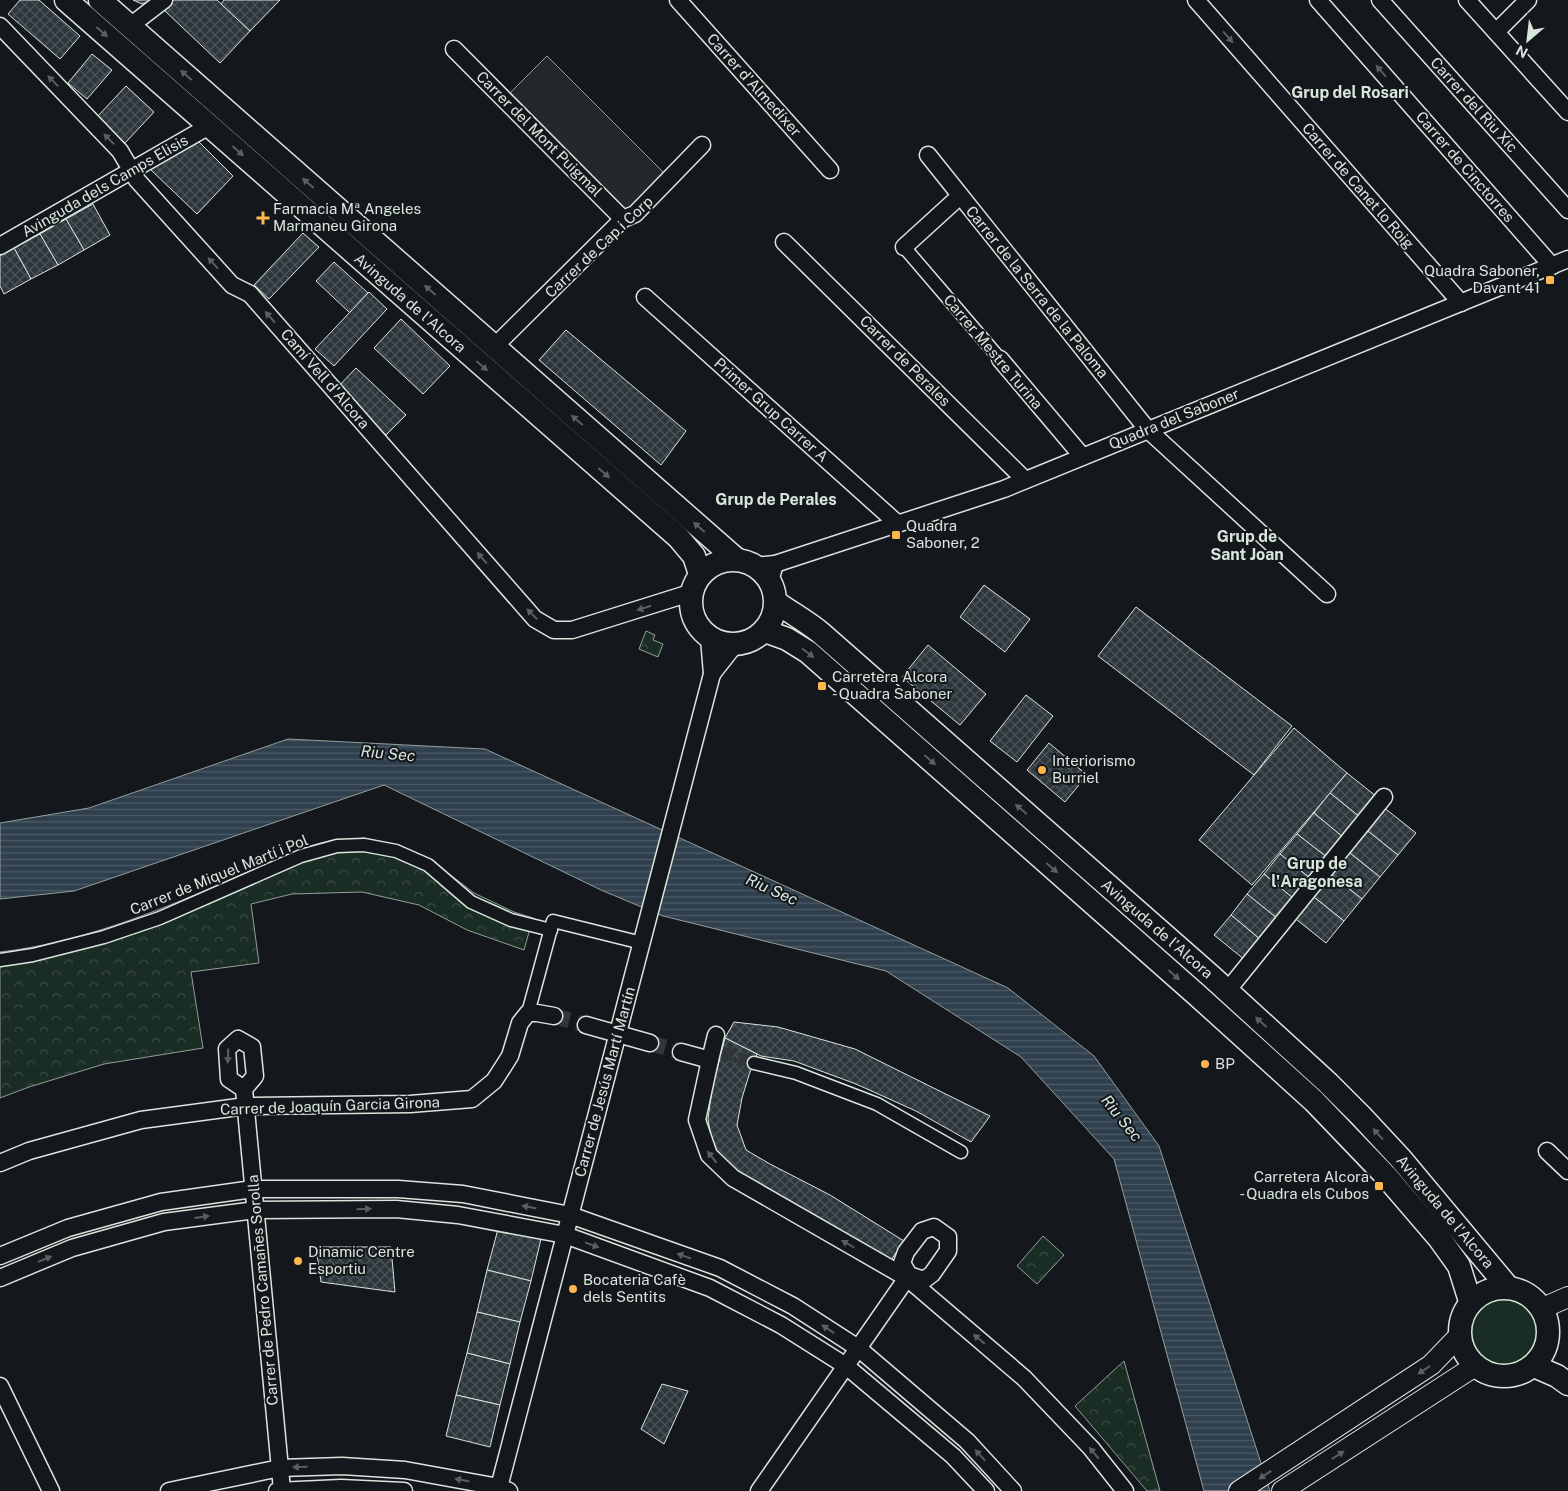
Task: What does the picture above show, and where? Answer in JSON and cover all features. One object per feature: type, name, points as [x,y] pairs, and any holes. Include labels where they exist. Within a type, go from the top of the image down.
[{"type":"main road","name":"Avinguda de l'Alcora","points":[[66,0],[678,537],[694,556],[695,584]]},
{"type":"main road","name":"Avinguda de l'Alcora","points":[[100,0],[494,347],[762,574],[792,614],[822,634],[1227,991],[1328,1083],[1362,1116],[1508,1286]]},
{"type":"main road","points":[[716,562],[762,574],[773,618],[765,631],[751,642],[734,646],[708,638],[696,626],[690,610],[695,584],[716,562]]},
{"type":"main road","name":"Avinguda de l'Alcora","points":[[765,631],[787,639],[808,652],[1314,1101],[1385,1175],[1439,1238],[1459,1266],[1470,1301]]},
{"type":"main road","points":[[1549,1339],[1544,1354],[1534,1366],[1515,1376],[1494,1376],[1475,1366],[1464,1352],[1459,1336],[1461,1317],[1470,1301],[1487,1290],[1508,1286],[1528,1293],[1543,1308],[1549,1339],[1568,1370]]},
{"type":"main road","points":[[1534,1366],[1557,1376],[1568,1384]]},
{"type":"street","points":[[130,26],[164,0]]},
{"type":"street","name":"Carrer d'Almedíxer","points":[[678,0],[830,170]]},
{"type":"street","name":"Carrer de Canet lo Roig","points":[[1196,0],[1461,303]]},
{"type":"street","name":"Carrer de Cinctorres","points":[[1318,0],[1552,266]]},
{"type":"street","name":"Carrer del Riu Xic","points":[[1380,0],[1568,210]]},
{"type":"street","points":[[1467,0],[1568,112]]},
{"type":"street","points":[[1496,32],[1528,0]]},
{"type":"street","name":"Camí Vell d'Alcora","points":[[0,26],[120,151],[137,180],[232,285],[250,294],[535,619],[554,630],[572,630],[695,584]]},
{"type":"street","name":"Carrer del Mont Puigmal","points":[[454,49],[623,219]]},
{"type":"street","name":"Avinguda dels Camps Elisis","points":[[0,246],[209,126]]},
{"type":"street","name":"Carrer de Cap i Corp","points":[[494,347],[623,219],[635,214],[702,145]]},
{"type":"street","name":"Carrer de la Serra de la Paloma","points":[[928,155],[1147,430],[1327,594]]},
{"type":"street","points":[[904,247],[960,196]]},
{"type":"street","name":"Carrer de Perales","points":[[784,242],[1025,480]]},
{"type":"street","name":"Carrer Mestre Turina","points":[[904,247],[1082,456]]},
{"type":"street","name":"Quadra del Saboner","points":[[762,574],[898,524],[1004,489],[1568,259]]},
{"type":"street","name":"Primer Grup Carrer A","points":[[645,296],[898,524]]},
{"type":"street","name":"Carrer de Jesús Martí Martín","points":[[502,1490],[565,1234],[712,674],[708,638]]},
{"type":"street","name":"Carrer de Jesús Martí Martín","points":[[712,674],[734,646]]},
{"type":"street","points":[[1227,991],[1384,797]]},
{"type":"street","name":"Carrer de Miquel Martí i Pol","points":[[0,960],[33,955],[104,937],[160,918],[301,856],[337,846],[364,845],[396,851],[428,865],[471,902],[511,920],[552,925],[642,942]]},
{"type":"street","name":"Carrer de Joaquín Garcia Girona","points":[[0,1163],[29,1152],[141,1120],[246,1106],[410,1104],[472,1099],[494,1081],[510,1056],[520,1023],[528,1013],[552,925]]},
{"type":"street","points":[[528,1013],[554,1016]]},
{"type":"street","points":[[586,1025],[650,1043]]},
{"type":"street","points":[[681,1052],[715,1049],[697,1120],[709,1155],[733,1178],[908,1277],[1024,1378],[1091,1448],[1125,1491]]},
{"type":"street","points":[[754,1063],[796,1073],[877,1104],[961,1152]]},
{"type":"street","name":"Carrer de Pedro Camañes Sorolla","points":[[244,1089],[280,1468],[280,1491]]},
{"type":"street","points":[[1547,1151],[1568,1171]]},
{"type":"street","points":[[0,1256],[68,1228],[161,1202],[253,1189],[398,1188],[463,1194],[570,1215],[720,1268],[792,1306],[858,1348],[967,1441],[1013,1491]]},
{"type":"street","points":[[0,1278],[72,1248],[164,1222],[256,1210],[396,1209],[458,1214],[565,1234],[710,1288],[781,1325],[846,1366],[953,1456],[986,1491]]},
{"type":"street","points":[[759,1491],[908,1277]]},
{"type":"street","points":[[1543,1308],[1568,1297]]},
{"type":"street","points":[[1240,1491],[1431,1365],[1459,1336]]},
{"type":"street","points":[[1289,1486],[1475,1366]]},
{"type":"street","points":[[0,1386],[51,1491]]},
{"type":"street","points":[[169,1491],[280,1468],[342,1466],[405,1470],[502,1490]]},
{"type":"street","points":[[280,1491],[341,1488],[404,1491]]},
{"type":"green space","points":[[646,631],[655,635],[653,640],[663,644],[658,657],[639,649]]},
{"type":"green space","points":[[365,838],[399,845],[431,860],[474,893],[514,912],[533,918],[524,950],[467,930],[419,905],[362,892],[292,894],[251,904],[259,963],[191,972],[203,1048],[104,1064],[0,1098],[0,952],[57,942],[113,926],[194,895],[306,847],[335,840]]},
{"type":"green space","points":[[1043,1236],[1064,1255],[1037,1284],[1017,1266]]},
{"type":"green space","points":[[1503,1297],[1516,1300],[1527,1307],[1534,1318],[1537,1331],[1534,1344],[1527,1355],[1516,1362],[1503,1365],[1490,1362],[1479,1355],[1472,1344],[1469,1331],[1472,1318],[1479,1307],[1490,1300]]},
{"type":"green space","points":[[1124,1361],[1160,1491],[1147,1491],[1075,1406]]},
{"type":"shaded area","points":[[547,56],[666,175],[629,213],[509,94]]},
{"type":"water","name":"Riu Sec","points":[[288,739],[485,749],[1008,988],[1094,1056],[1159,1146],[1270,1491],[1204,1491],[1114,1159],[1021,1057],[886,971],[663,916],[601,890],[384,785],[74,891],[0,899],[0,823],[89,808]]},
{"type":"building","points":[[20,0],[39,0],[80,36],[60,59],[8,14]]},
{"type":"building","points":[[133,0],[151,0],[142,4]]},
{"type":"building","points":[[173,0],[217,0],[250,31],[220,63],[164,10]]},
{"type":"building","points":[[224,0],[280,0],[250,31],[221,4]]},
{"type":"building","points":[[92,54],[112,70],[87,99],[68,83]]},
{"type":"building","points":[[126,86],[154,112],[125,143],[97,117]]},
{"type":"building","points":[[199,142],[233,176],[197,214],[150,169]]},
{"type":"building","points":[[93,204],[110,235],[84,250],[66,219]]},
{"type":"building","points":[[66,219],[84,250],[58,265],[40,234]]},
{"type":"building","points":[[303,233],[319,247],[269,299],[254,285]]},
{"type":"building","points":[[40,234],[58,265],[31,279],[14,248]]},
{"type":"building","points":[[14,248],[31,279],[4,294],[0,286],[0,256]]},
{"type":"building","points":[[334,262],[368,293],[350,313],[316,281]]},
{"type":"building","points":[[369,292],[387,309],[334,366],[315,349]]},
{"type":"building","points":[[401,319],[450,366],[423,394],[374,348]]},
{"type":"building","points":[[566,330],[686,431],[661,465],[539,360]]},
{"type":"building","points":[[356,368],[406,415],[386,435],[337,388]]},
{"type":"building","points":[[984,585],[1030,619],[1005,652],[960,617]]},
{"type":"building","points":[[1136,607],[1292,726],[1254,775],[1098,656]]},
{"type":"building","points":[[928,645],[986,694],[960,725],[902,677]]},
{"type":"building","points":[[1026,695],[1053,716],[1017,762],[990,741]]},
{"type":"building","points":[[1294,728],[1347,773],[1252,885],[1199,840]]},
{"type":"building","points":[[1049,743],[1087,775],[1065,802],[1027,770]]},
{"type":"building","points":[[1347,773],[1377,797],[1361,818],[1330,793]]},
{"type":"building","points":[[1330,793],[1361,818],[1344,838],[1314,813]]},
{"type":"building","points":[[1382,806],[1416,833],[1398,855],[1364,828]]},
{"type":"building","points":[[1314,813],[1344,838],[1328,858],[1297,834]]},
{"type":"building","points":[[1364,828],[1398,855],[1380,877],[1346,850]]},
{"type":"building","points":[[1297,834],[1328,858],[1311,879],[1280,854]]},
{"type":"building","points":[[1346,850],[1380,877],[1362,899],[1328,872]]},
{"type":"building","points":[[1280,854],[1311,879],[1294,899],[1264,874]]},
{"type":"building","points":[[1328,872],[1362,899],[1344,921],[1310,894]]},
{"type":"building","points":[[1264,874],[1294,899],[1278,919],[1247,894]]},
{"type":"building","points":[[1247,894],[1278,919],[1261,940],[1231,915]]},
{"type":"building","points":[[1310,894],[1344,921],[1326,943],[1292,916]]},
{"type":"building","points":[[1231,915],[1261,940],[1245,960],[1214,935]]},
{"type":"building","points":[[734,1022],[778,1027],[855,1049],[990,1116],[971,1142],[916,1111],[856,1084],[794,1061],[761,1056],[725,1038]]},
{"type":"building","points":[[725,1038],[757,1054],[742,1098],[737,1125],[746,1150],[830,1195],[904,1241],[889,1263],[724,1165],[712,1143],[708,1119],[712,1089]]},
{"type":"building","points":[[498,1229],[541,1239],[531,1281],[487,1270]]},
{"type":"building","points":[[316,1247],[391,1247],[395,1292],[321,1282]]},
{"type":"building","points":[[487,1270],[531,1281],[520,1322],[477,1312]]},
{"type":"building","points":[[477,1312],[520,1322],[510,1364],[467,1353]]},
{"type":"building","points":[[467,1353],[510,1364],[500,1405],[456,1395]]},
{"type":"building","points":[[662,1384],[688,1391],[664,1444],[641,1429]]},
{"type":"building","points":[[456,1395],[500,1405],[490,1447],[446,1436]]},
{"type":"tunnel","points":[[554,1016],[586,1025]]},
{"type":"tunnel","points":[[650,1043],[681,1052]]},
{"type":"tunnel","points":[[722,1052],[754,1063]]},
{"type":"place","name":"Farmacia Mª Angeles Marmaneu Girona","points":[[263,218]]},
{"type":"place","name":"Quadra Saboner, Davant 41","points":[[1550,280]]},
{"type":"place","name":"Quadra Saboner, 2","points":[[896,535]]},
{"type":"place","name":"Carretera Alcora - Quadra Saboner","points":[[822,686]]},
{"type":"place","name":"Interiorismo Burriel","points":[[1042,770]]},
{"type":"place","name":"BP","points":[[1205,1064]]},
{"type":"place","name":"Carretera Alcora - Quadra els Cubos","points":[[1379,1186]]},
{"type":"place","name":"Dinamic Centre Esportiu","points":[[298,1261]]},
{"type":"place","name":"Bocateria Cafè dels Sentits","points":[[573,1289]]},
{"type":"district","name":"Grup del Rosari","points":[[1350,92]]},
{"type":"district","name":"Grup de Perales","points":[[776,499]]},
{"type":"district","name":"Grup de Sant Joan","points":[[1247,545]]},
{"type":"district","name":"Grup de l'Aragonesa","points":[[1317,872]]}]
